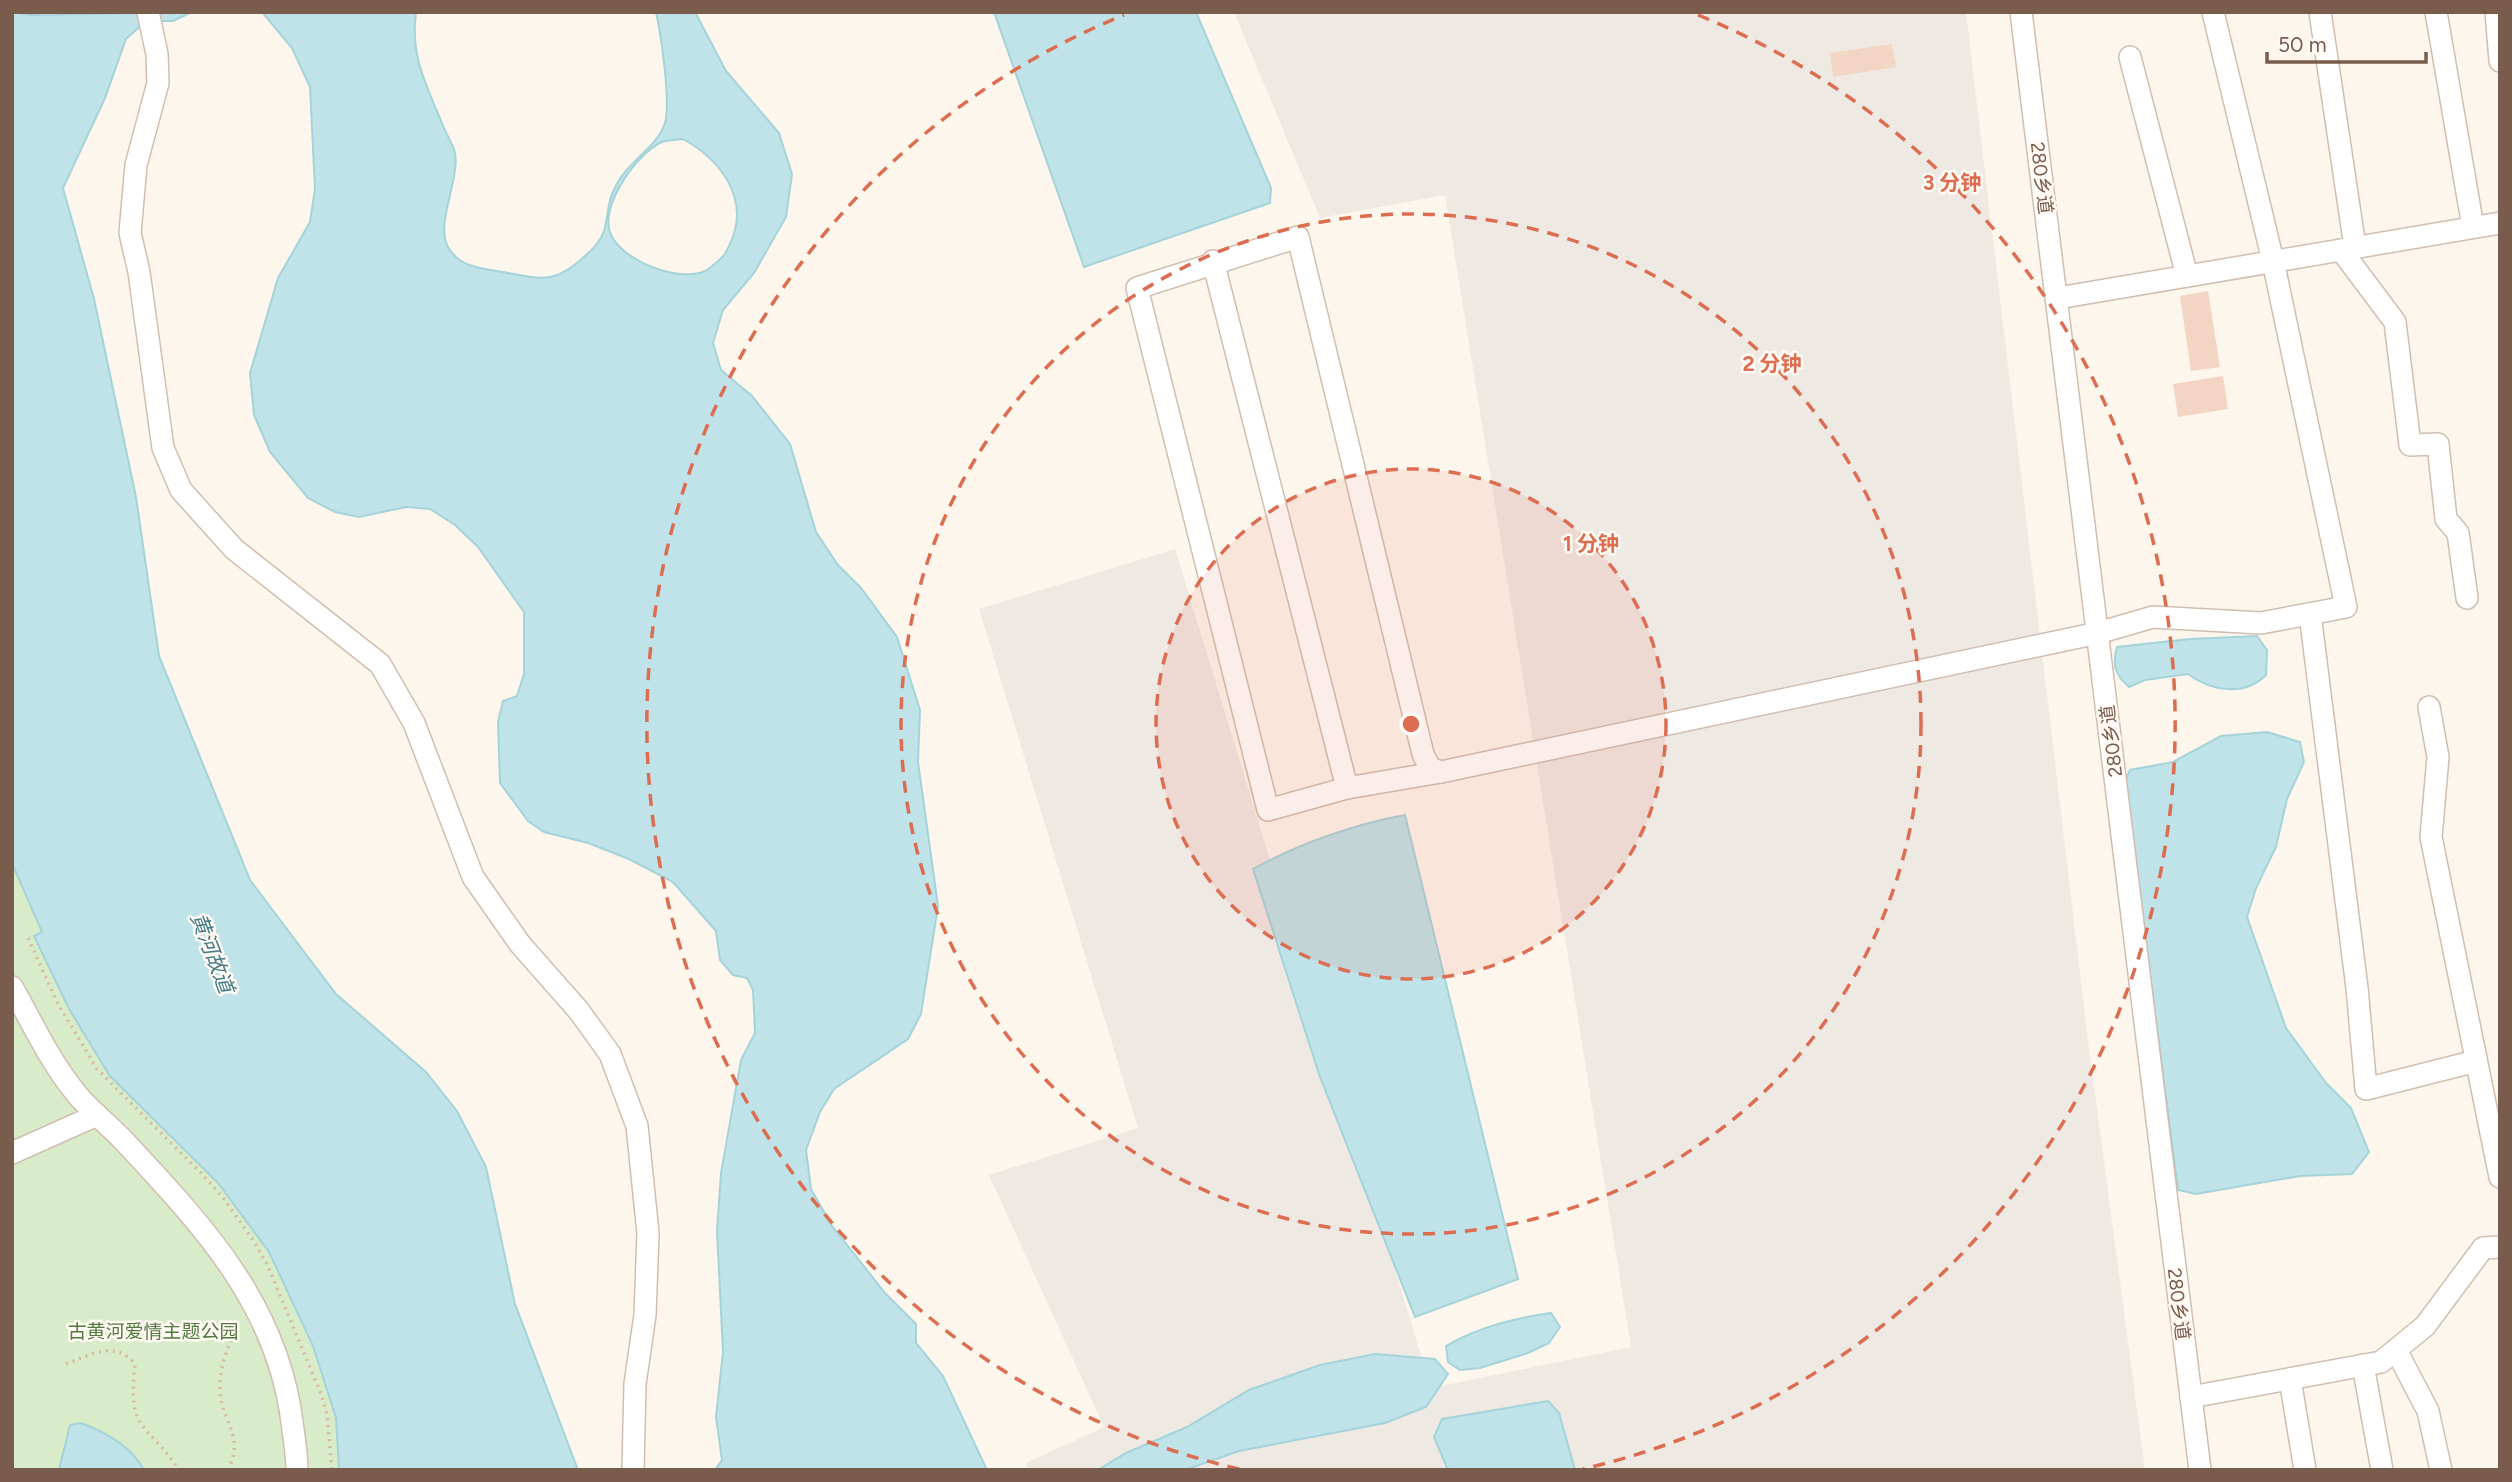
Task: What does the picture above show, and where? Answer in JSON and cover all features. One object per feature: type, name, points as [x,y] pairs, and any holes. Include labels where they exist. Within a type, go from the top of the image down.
[{"type":"street","points":[[148,12],[158,83],[136,164],[130,233],[139,272],[163,448],[181,490],[234,549],[380,664],[414,723],[473,877],[520,944],[579,1011],[610,1054],[638,1126],[648,1233],[645,1315],[635,1384],[633,1470]]},
{"type":"street","name":"280乡道","points":[[2021,12],[2200,1470]]},
{"type":"street","points":[[1441,772],[1430,768],[1423,754],[1298,237],[1213,261],[1137,288],[1268,810],[1347,788],[1441,772],[2098,633],[2153,617],[2261,623],[2346,607],[2273,261],[2213,12]]},
{"type":"street","points":[[2320,12],[2348,249],[2395,322],[2410,445],[2438,444],[2446,519],[2458,533],[2467,598]]},
{"type":"street","points":[[2436,12],[2473,227]]},
{"type":"street","points":[[2496,12],[2500,61]]},
{"type":"street","points":[[2130,57],[2187,276]]},
{"type":"street","points":[[2058,298],[2500,223]]},
{"type":"street","points":[[1213,261],[1347,788]]},
{"type":"street","points":[[2310,614],[2357,988],[2366,1088],[2476,1061]]},
{"type":"street","points":[[2429,707],[2438,757],[2431,837],[2500,1177]]},
{"type":"street","points":[[12,987],[46,1049],[75,1093],[217,1246],[251,1298],[270,1334],[288,1390],[297,1470]]},
{"type":"street","points":[[12,1153],[97,1115]]},
{"type":"street","points":[[2191,1397],[2381,1362],[2425,1326],[2483,1248],[2500,1247]]},
{"type":"street","points":[[2396,1350],[2428,1411],[2441,1470]]},
{"type":"street","points":[[2363,1365],[2382,1470]]},
{"type":"street","points":[[2290,1378],[2305,1470]]},
{"type":"path","points":[[228,1470],[236,1444],[220,1392],[225,1353],[251,1298],[276,1286]]},
{"type":"path","points":[[66,1364],[99,1351],[116,1349],[127,1354],[135,1364],[134,1411],[141,1427],[179,1470]]},
{"type":"shaded area","points":[[1234,12],[1966,12],[2089,1049],[2145,1470],[1028,1470],[1026,1463],[1104,1427],[989,1175],[1138,1128],[979,609],[1175,549],[1431,1388],[1631,1347],[1445,195],[1320,218]]},
{"type":"green space","name":"古黄河爱情主题公园","points":[[12,863],[43,932],[35,936],[69,1009],[110,1075],[218,1183],[269,1252],[313,1346],[336,1418],[339,1470],[12,1470]]},
{"type":"water","name":"黄河故道","points":[[12,12],[32,15],[192,12],[173,21],[146,21],[126,39],[105,98],[63,188],[94,299],[136,497],[159,656],[250,880],[336,994],[426,1072],[457,1111],[486,1167],[515,1304],[578,1470],[339,1470],[336,1418],[313,1346],[269,1252],[218,1183],[110,1076],[69,1009],[34,936],[42,932],[12,863]]},
{"type":"water","points":[[262,12],[416,12],[417,56],[430,95],[455,153],[456,164],[444,226],[448,247],[459,259],[472,266],[527,277],[555,276],[574,265],[593,248],[604,231],[616,185],[626,170],[662,131],[667,113],[666,85],[656,12],[695,12],[726,71],[779,133],[792,174],[786,217],[754,273],[723,310],[713,343],[721,370],[752,396],[790,444],[816,532],[838,565],[861,588],[897,637],[920,710],[918,762],[938,906],[921,1014],[908,1039],[834,1089],[820,1112],[806,1150],[811,1189],[832,1226],[885,1293],[916,1324],[916,1343],[943,1376],[987,1470],[715,1470],[722,1460],[716,1417],[723,1352],[717,1231],[721,1173],[741,1060],[755,1033],[753,990],[747,978],[733,975],[720,960],[716,931],[673,882],[629,859],[588,843],[544,832],[528,821],[500,783],[498,722],[503,701],[517,696],[524,674],[524,612],[478,547],[455,525],[430,509],[406,507],[359,517],[335,512],[308,498],[270,452],[254,415],[250,373],[278,278],[310,222],[315,189],[310,87],[292,48]],"holes":[[[683,139],[719,168],[727,180],[737,208],[736,223],[726,251],[709,269],[694,274],[667,272],[639,261],[617,245],[608,223],[610,210],[622,182],[652,148],[662,142]]]},
{"type":"water","points":[[994,12],[1196,12],[1271,188],[1270,203],[1084,267]]},
{"type":"water","points":[[2257,636],[2267,650],[2266,675],[2248,687],[2217,688],[2188,674],[2145,680],[2129,687],[2116,669],[2117,647],[2190,639]]},
{"type":"water","points":[[2267,732],[2300,742],[2304,762],[2287,799],[2276,847],[2256,888],[2247,917],[2286,1028],[2326,1083],[2351,1108],[2369,1152],[2352,1174],[2300,1176],[2196,1194],[2178,1190],[2125,781],[2130,770],[2173,762],[2221,736]]},
{"type":"water","points":[[1405,815],[1518,1279],[1415,1317],[1320,1077],[1253,869],[1327,836]]},
{"type":"water","points":[[1551,1313],[1560,1327],[1549,1343],[1528,1353],[1480,1368],[1460,1370],[1448,1362],[1446,1346],[1458,1339],[1497,1324]]},
{"type":"water","points":[[1375,1354],[1435,1359],[1448,1374],[1426,1407],[1385,1423],[1239,1451],[1185,1470],[1098,1470],[1126,1453],[1187,1427],[1249,1390],[1320,1365]]},
{"type":"water","points":[[1548,1401],[1559,1413],[1575,1470],[1448,1470],[1434,1437],[1442,1419]]},
{"type":"water","points":[[81,1423],[117,1441],[132,1454],[144,1470],[59,1470],[70,1425]]},
{"type":"building","points":[[1892,44],[1896,67],[1833,77],[1830,53]]},
{"type":"building","points":[[2208,291],[2220,367],[2191,371],[2180,296]]},
{"type":"building","points":[[2223,376],[2228,409],[2178,417],[2173,384]]}]
